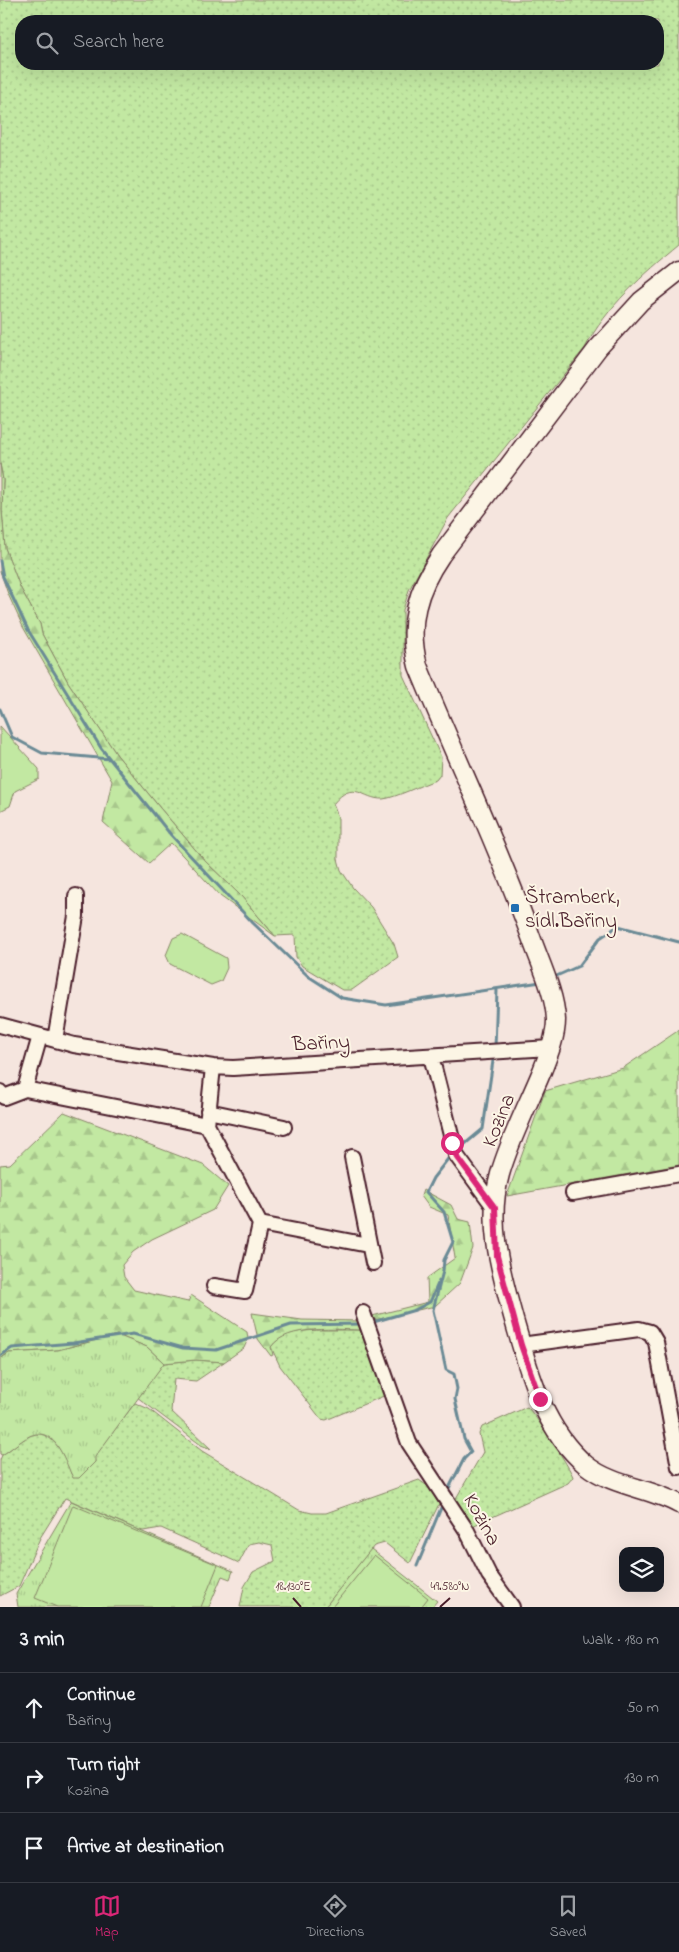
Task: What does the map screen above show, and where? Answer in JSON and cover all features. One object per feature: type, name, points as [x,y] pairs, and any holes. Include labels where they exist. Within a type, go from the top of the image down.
[{"type":"main road","name":"Kozina","points":[[679,271],[641,301],[598,348],[441,555],[420,592],[414,613],[412,631],[418,666],[516,896],[546,981],[556,1022],[550,1048],[500,1174],[495,1208],[497,1256],[521,1345],[534,1386],[546,1414],[560,1438],[576,1456],[602,1474],[679,1504]]},
{"type":"street","points":[[55,1040],[76,916],[76,896]]},
{"type":"street","name":"Bařiny","points":[[0,1025],[55,1040],[122,1054],[213,1067],[431,1056],[503,1049],[550,1048]]},
{"type":"street","points":[[25,1089],[40,1036]]},
{"type":"street","points":[[431,1056],[456,1155],[495,1208]]},
{"type":"street","points":[[213,1067],[207,1118],[260,1224],[245,1291],[214,1286]]},
{"type":"street","points":[[0,1092],[4,1097],[25,1089],[207,1118],[284,1127]]},
{"type":"street","points":[[352,1157],[373,1263]]},
{"type":"street","points":[[573,1193],[679,1174]]},
{"type":"street","points":[[260,1224],[368,1245]]},
{"type":"street","name":"Kozina","points":[[363,1313],[410,1443],[466,1531],[489,1575],[512,1607]]},
{"type":"street","points":[[521,1345],[639,1329],[650,1332],[656,1342],[679,1467]]},
{"type":"green space","points":[[0,0],[679,0],[679,245],[639,280],[615,305],[585,348],[448,518],[409,590],[403,610],[403,675],[441,757],[440,775],[436,780],[388,798],[376,798],[353,791],[340,796],[333,804],[338,817],[338,859],[341,870],[353,888],[371,907],[394,944],[398,957],[352,990],[342,990],[302,966],[296,957],[295,935],[275,936],[241,896],[205,861],[117,755],[68,682],[42,634],[40,624],[20,587],[5,548],[2,510],[3,480],[0,464]]},
{"type":"green space","points":[[0,464],[3,480],[2,510],[5,548],[20,587],[40,624],[42,634],[68,682],[117,755],[160,808],[205,861],[241,896],[275,936],[220,896],[171,843],[149,863],[103,822],[112,781],[23,627],[0,571]]},
{"type":"green space","points":[[0,726],[39,769],[39,779],[15,791],[10,806],[0,811]]},
{"type":"green space","points":[[182,934],[226,958],[227,968],[221,981],[211,985],[170,964],[166,955],[173,938]]},
{"type":"green space","points":[[679,1030],[679,1165],[507,1196],[545,1091],[623,1068]]},
{"type":"green space","points":[[64,1112],[203,1165],[228,1186],[213,1210],[152,1239],[133,1252],[122,1265],[124,1277],[134,1290],[188,1302],[191,1295],[247,1332],[248,1339],[244,1348],[224,1362],[196,1360],[164,1363],[147,1347],[117,1335],[58,1350],[9,1353],[0,1359],[0,1165],[10,1164]]},
{"type":"green space","points":[[423,1190],[451,1205],[458,1219],[470,1222],[473,1248],[460,1283],[435,1306],[375,1320],[372,1316],[428,1302],[427,1278],[455,1258],[448,1215],[429,1207],[421,1196]]},
{"type":"green space","points":[[252,1313],[302,1320],[362,1321],[364,1330],[327,1329],[289,1335],[271,1347],[273,1355],[271,1356],[258,1339]]},
{"type":"green space","points":[[320,1330],[364,1330],[386,1395],[326,1420],[321,1419],[280,1366],[271,1347],[287,1335]]},
{"type":"green space","points":[[117,1335],[147,1347],[164,1363],[95,1457],[95,1462],[79,1478],[73,1478],[54,1441],[48,1436],[40,1434],[29,1436],[2,1455],[0,1454],[0,1359],[9,1353],[58,1350]]},
{"type":"green space","points":[[196,1360],[224,1362],[196,1381],[174,1379],[171,1411],[211,1449],[201,1445],[137,1397],[164,1363]]},
{"type":"green space","points":[[135,1403],[149,1409],[202,1451],[299,1510],[312,1513],[326,1513],[419,1480],[429,1487],[439,1504],[410,1563],[385,1543],[374,1546],[325,1607],[240,1607],[244,1587],[253,1572],[275,1561],[272,1545],[259,1542],[249,1544],[239,1563],[161,1528],[143,1531],[136,1529],[65,1498],[40,1538],[19,1586],[0,1596],[0,1460],[2,1455],[29,1436],[40,1434],[53,1441],[58,1447],[71,1474],[95,1462],[94,1457]]},
{"type":"green space","points":[[527,1407],[552,1440],[573,1477],[568,1483],[470,1527],[455,1500],[483,1452],[479,1434],[482,1427]]},
{"type":"green space","points":[[71,1501],[233,1571],[230,1579],[222,1576],[209,1607],[18,1607],[16,1594]]},
{"type":"green space","points":[[73,1505],[218,1565],[201,1607],[57,1607],[35,1598]]},
{"type":"green space","points":[[371,1549],[437,1601],[432,1607],[325,1607]]},
{"type":"green space","points":[[374,1555],[428,1598],[421,1607],[332,1607]]},
{"type":"waterway","points":[[0,561],[3,577],[28,630],[101,748],[171,835],[253,923],[308,976],[342,998],[386,1005],[541,982]]},
{"type":"waterway","points":[[0,709],[12,737],[42,753],[110,759]]},
{"type":"waterway","points":[[552,978],[579,966],[600,938],[618,926],[679,942]]},
{"type":"waterway","points":[[495,1048],[497,990]]},
{"type":"waterway","points":[[459,1149],[483,1129],[494,1054]]},
{"type":"waterway","points":[[443,1271],[444,1260],[453,1242],[444,1212],[426,1192],[433,1178],[451,1155]]},
{"type":"waterway","points":[[443,1271],[433,1310],[446,1370],[454,1374],[457,1389],[455,1399],[464,1439],[471,1452],[464,1459],[447,1492]]},
{"type":"waterway","points":[[370,1323],[415,1310],[430,1302],[439,1281]]},
{"type":"waterway","points":[[0,1356],[12,1348],[73,1343],[133,1334],[183,1348],[216,1350],[291,1325],[363,1324]]},
{"type":"waterway","points":[[417,1566],[443,1503]]},
{"type":"place","name":"Štramberk, sídl.Bařiny","points":[[515,908]]},
{"type":"route","points":[[452,1143],[456,1155],[495,1208],[494,1227],[497,1256],[521,1345],[540,1399]]}]
